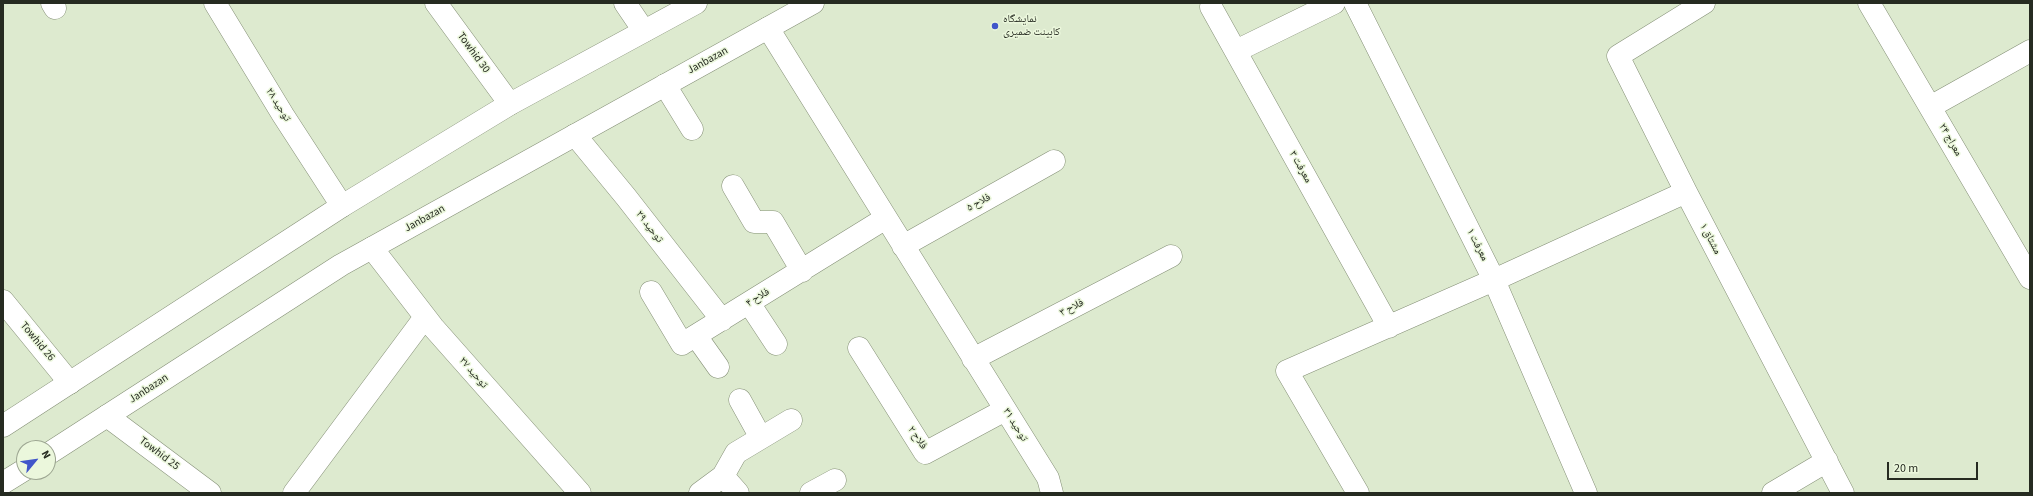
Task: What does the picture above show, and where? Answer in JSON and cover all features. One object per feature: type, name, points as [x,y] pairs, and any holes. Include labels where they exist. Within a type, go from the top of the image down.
[{"type":"main road","name":"توحید ۲۸","points":[[215,3],[283,114],[342,206]]},
{"type":"main road","name":"Towhid 30","points":[[436,3],[510,104]]},
{"type":"main road","points":[[625,3],[644,31]]},
{"type":"main road","points":[[3,426],[342,206],[510,104],[696,3]]},
{"type":"main road","name":"Janbazan","points":[[56,449],[341,266],[813,3]]},
{"type":"main road","points":[[1236,51],[1334,3]]},
{"type":"main road","name":"معرفت ۱","points":[[1355,3],[1494,280],[1586,493]]},
{"type":"main road","name":"معراج ۲۴","points":[[1869,3],[2030,278]]},
{"type":"main road","name":"معرفت ۳","points":[[1211,6],[1389,327]]},
{"type":"main road","name":"مشتاق ۱","points":[[1692,6],[1618,56],[1686,192],[1843,493]]},
{"type":"main road","name":"توحید ۳۱","points":[[768,28],[1048,478],[1052,493]]},
{"type":"main road","points":[[1930,107],[2030,51]]},
{"type":"main road","points":[[665,85],[692,129]]},
{"type":"main road","name":"توحید ۲۹","points":[[575,135],[722,320]]},
{"type":"main road","name":"فلاح ۵","points":[[903,246],[1054,161]]},
{"type":"main road","points":[[733,186],[754,222],[773,222],[802,271]]},
{"type":"main road","points":[[1358,493],[1287,371],[1494,280],[1686,192]]},
{"type":"main road","name":"فلاح ۴","points":[[651,292],[682,344],[886,218]]},
{"type":"main road","name":"توحید ۲۷","points":[[372,248],[425,317],[580,493]]},
{"type":"main road","name":"فلاح ۳","points":[[974,359],[1171,256]]},
{"type":"main road","name":"Towhid 26","points":[[3,301],[70,382]]},
{"type":"main road","points":[[749,303],[776,344]]},
{"type":"main road","points":[[294,493],[425,317]]},
{"type":"main road","points":[[696,336],[718,368]]},
{"type":"main road","name":"فلاح ۲","points":[[859,348],[925,453],[1005,410]]},
{"type":"main road","points":[[740,400],[761,438]]},
{"type":"main road","name":"Towhid 25","points":[[108,416],[210,493]]},
{"type":"main road","points":[[700,493],[723,476],[736,453],[791,420]]},
{"type":"main road","points":[[1773,493],[1827,461]]},
{"type":"main road","points":[[3,483],[16,475]]},
{"type":"main road","points":[[723,476],[738,493]]},
{"type":"main road","points":[[811,493],[835,480]]},
{"type":"place","name":"نمایشگاه کابینت ضمیری","points":[[995,26]]}]
